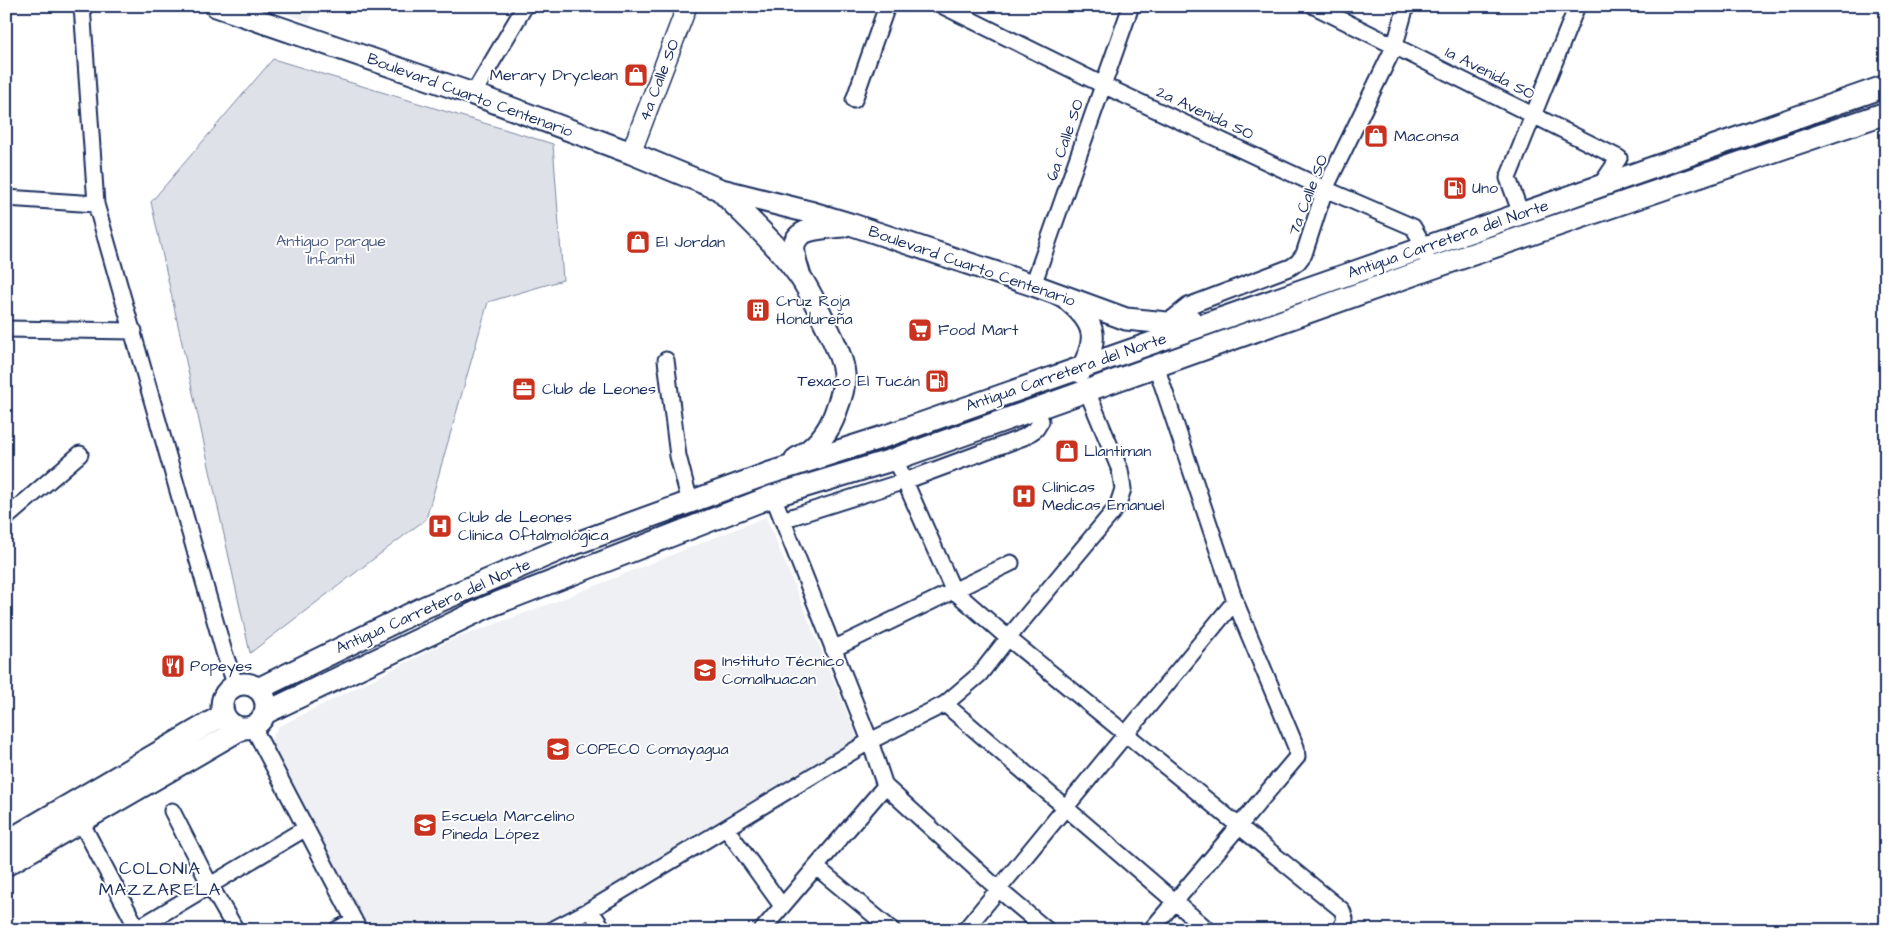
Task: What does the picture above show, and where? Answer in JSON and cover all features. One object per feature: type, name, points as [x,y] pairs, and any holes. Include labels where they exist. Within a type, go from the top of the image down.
[{"type":"main road","name":"Boulevard Cuarto Centenario","points":[[216,6],[473,94],[630,153],[721,190],[853,225],[1033,285],[1126,319],[1167,323],[1224,316]]},
{"type":"main road","name":"Antigua Carretera del Norte","points":[[258,689],[426,607],[566,547],[767,474],[886,436],[1424,246],[1521,214],[1886,86]]},
{"type":"main road","name":"Antigua Carretera del Norte","points":[[6,865],[253,723],[487,608],[773,496],[895,458],[1429,269],[1886,113]]},
{"type":"main road","points":[[1559,224],[1600,186]]},
{"type":"main road","name":"Boulevard Cuarto Centenario","points":[[721,190],[786,258],[800,277],[816,302],[844,372],[844,389],[834,418],[823,437],[809,452],[767,474]]},
{"type":"main road","points":[[800,277],[794,254],[797,238],[803,232],[853,225]]},
{"type":"main road","points":[[1064,296],[1083,312],[1092,329],[1092,349],[1064,399]]},
{"type":"main road","points":[[244,684],[258,689],[266,701],[253,723],[230,724],[223,715],[222,701],[230,689],[244,684]]},
{"type":"main road","points":[[6,842],[223,715]]},
{"type":"street","points":[[82,6],[96,204],[134,331],[222,644],[236,686]]},
{"type":"street","points":[[473,94],[524,6]]},
{"type":"street","name":"4a Calle SO","points":[[630,153],[687,6]]},
{"type":"street","points":[[854,100],[887,6]]},
{"type":"street","name":"2a Avenida SO","points":[[943,6],[1103,85],[1325,189],[1413,227],[1424,246],[1429,269]]},
{"type":"street","name":"6a Calle SO","points":[[1033,285],[1131,6]]},
{"type":"street","name":"1a Avenida SO","points":[[1314,6],[1619,158],[1600,186]]},
{"type":"street","name":"7a Calle SO","points":[[1167,323],[1188,306],[1291,267],[1298,262],[1304,254],[1325,189],[1395,45],[1406,6]]},
{"type":"street","points":[[1521,214],[1508,178],[1577,6]]},
{"type":"street","points":[[6,198],[96,204]]},
{"type":"street","points":[[6,329],[134,331]]},
{"type":"street","points":[[666,360],[678,456],[690,502]]},
{"type":"street","points":[[1151,930],[1297,758],[1296,747],[1236,601],[1156,366]]},
{"type":"street","points":[[552,930],[590,910],[870,741],[945,704],[980,674],[1117,507],[1123,489],[1120,470],[1087,391]]},
{"type":"street","points":[[782,520],[905,481],[1024,437],[1036,429],[1042,421],[1037,409]]},
{"type":"street","points":[[6,518],[80,454]]},
{"type":"street","points":[[895,458],[953,590],[1008,638],[1342,910],[1345,919],[1340,930]]},
{"type":"street","points":[[773,496],[870,741],[885,786],[998,889],[1047,930]]},
{"type":"street","points":[[833,649],[1012,563]]},
{"type":"street","points":[[965,930],[1236,601]]},
{"type":"street","points":[[945,704],[1208,930]]},
{"type":"street","points":[[253,723],[356,925],[336,930]]},
{"type":"street","points":[[762,930],[885,786]]},
{"type":"street","points":[[172,811],[210,885],[236,930]]},
{"type":"street","points":[[81,822],[137,929],[306,828]]},
{"type":"street","points":[[726,828],[782,906]]},
{"type":"street","points":[[816,867],[892,930]]},
{"type":"street","points":[[590,910],[604,930]]},
{"type":"shaded area","points":[[265,6],[315,6],[309,22]]},
{"type":"shaded area","points":[[766,517],[857,737],[577,907],[534,930],[369,930],[270,742],[278,727],[449,641],[552,603]]},
{"type":"green space","name":"Antiguo parque Infantil","points":[[273,59],[553,144],[563,280],[488,302],[426,519],[250,653],[151,202]]},
{"type":"place","name":"Merary Dryclean","points":[[636,75]]},
{"type":"place","name":"Maconsa","points":[[1376,136]]},
{"type":"place","name":"Uno","points":[[1455,188]]},
{"type":"place","name":"El Jordan","points":[[638,242]]},
{"type":"place","name":"Cruz Roja Hondureña","points":[[758,310]]},
{"type":"place","name":"Food Mart","points":[[920,330]]},
{"type":"place","name":"Texaco El Tucán","points":[[937,381]]},
{"type":"place","name":"Club de Leones","points":[[524,389]]},
{"type":"place","name":"Llantiman","points":[[1067,451]]},
{"type":"place","name":"Clínicas Medicas Emanuel","points":[[1024,496]]},
{"type":"place","name":"Club de Leones Clínica Oftalmológica","points":[[440,526]]},
{"type":"place","name":"Popeyes","points":[[173,666]]},
{"type":"place","name":"Instituto Técnico Comalhuacan","points":[[705,670]]},
{"type":"place","name":"COPECO Comayagua","points":[[558,749]]},
{"type":"place","name":"Escuela Marcelino Pineda López","points":[[425,825]]},
{"type":"district","name":"COLONIA MAZZARELA","points":[[160,878]]}]
